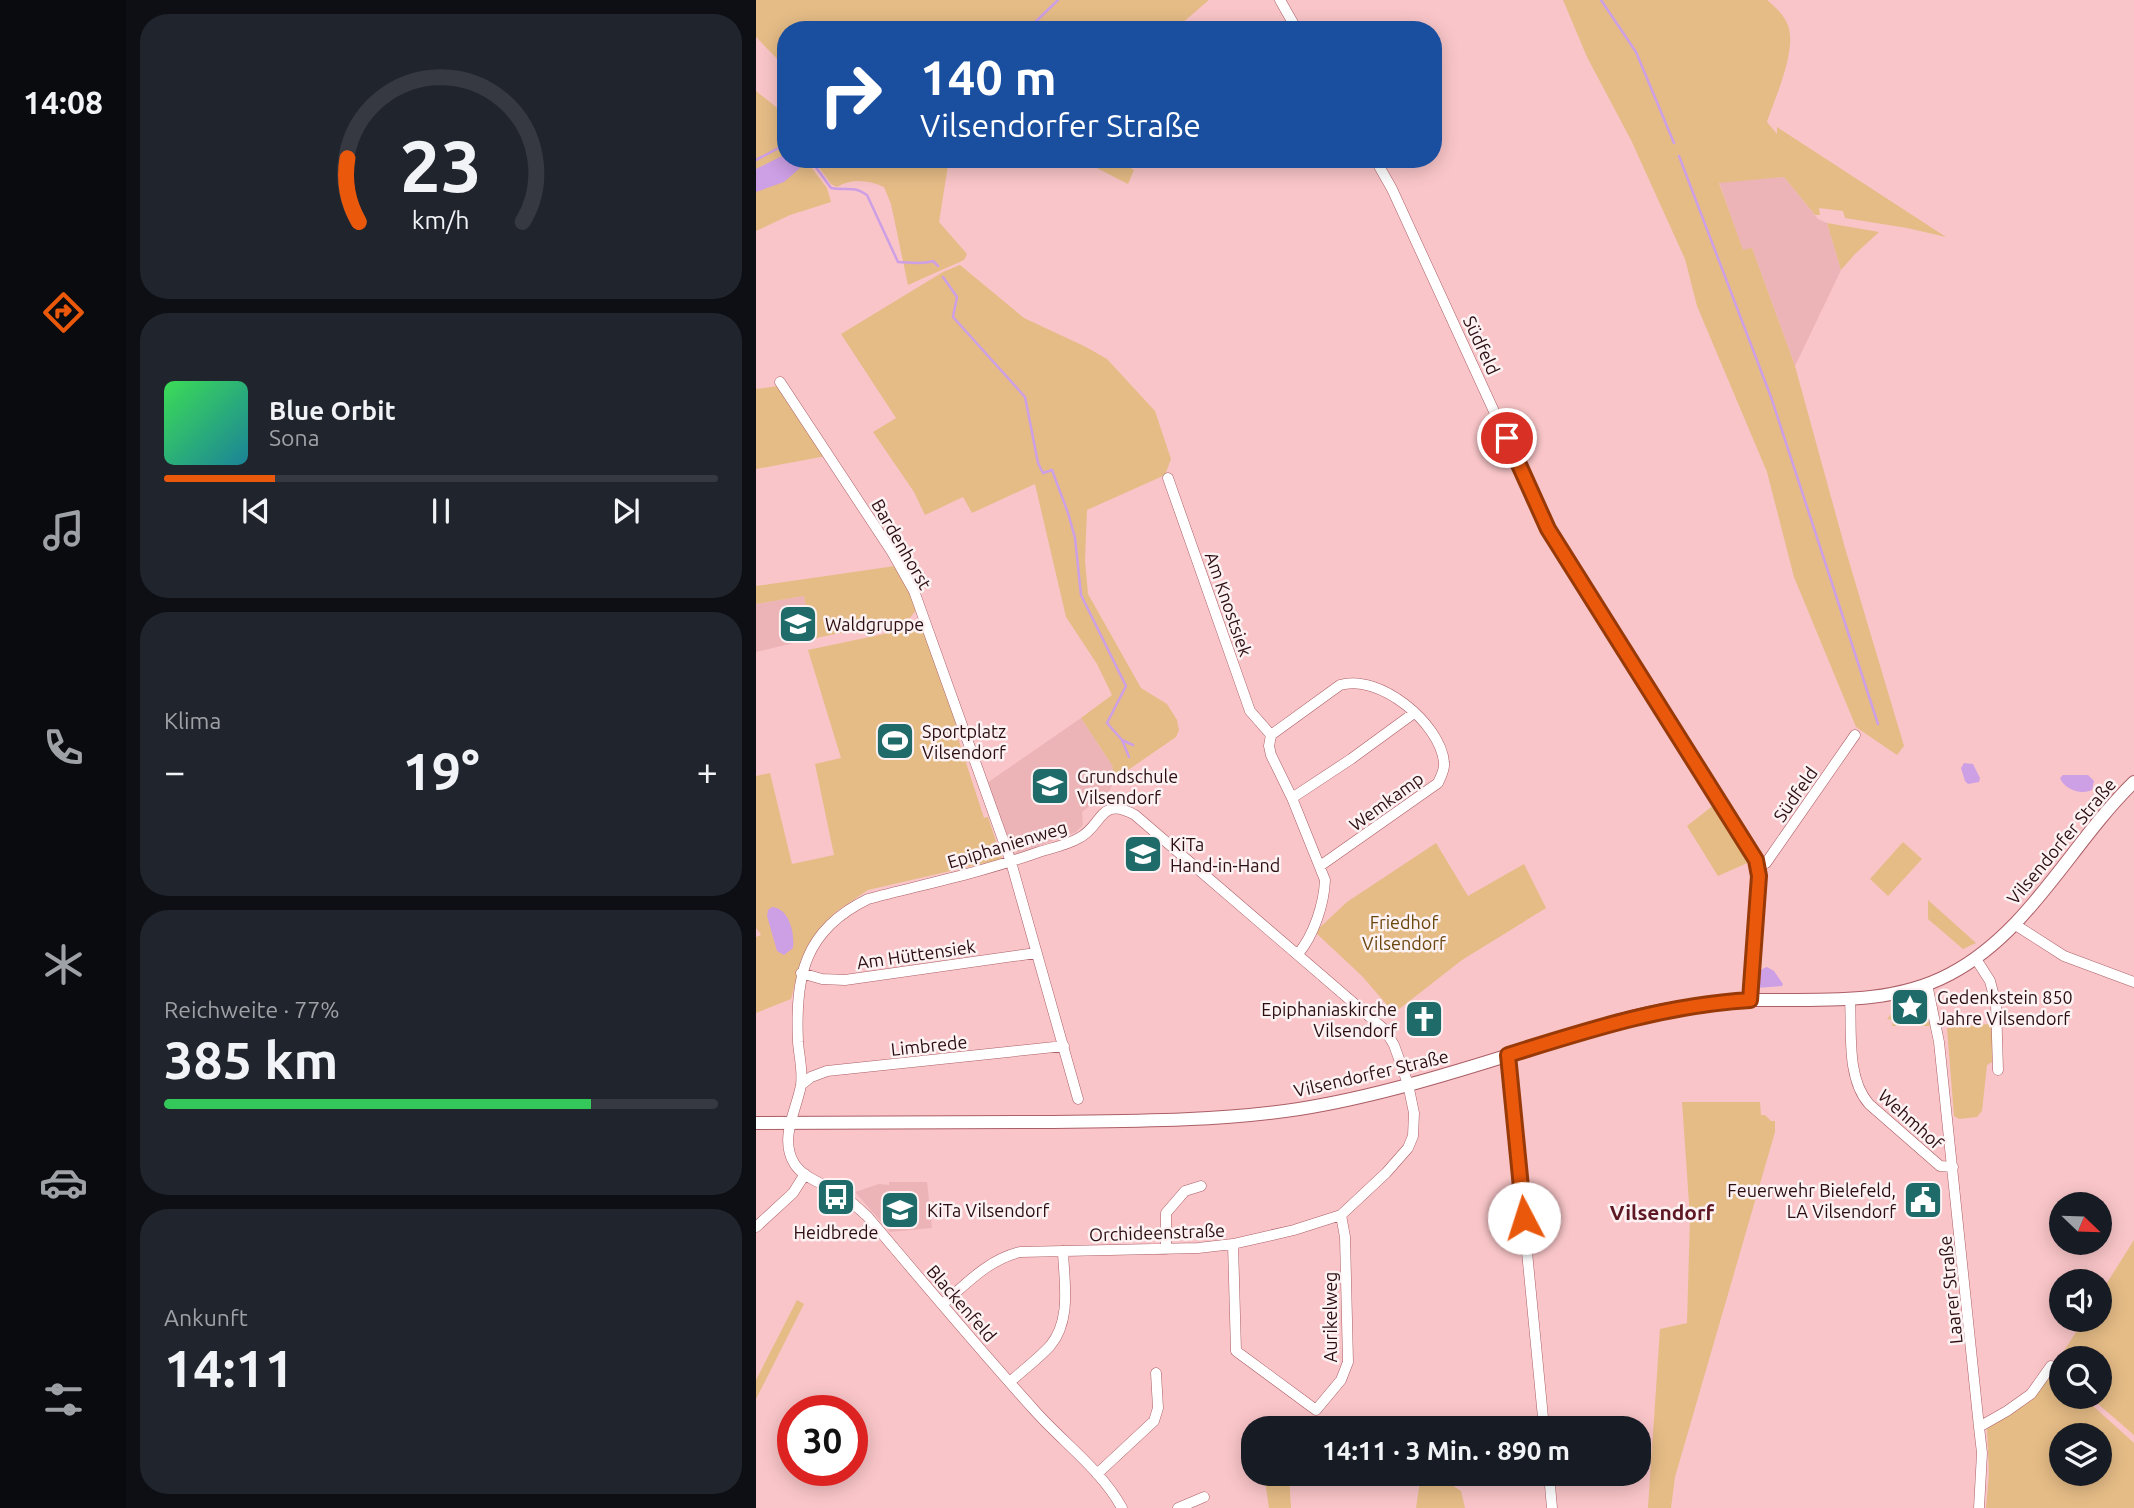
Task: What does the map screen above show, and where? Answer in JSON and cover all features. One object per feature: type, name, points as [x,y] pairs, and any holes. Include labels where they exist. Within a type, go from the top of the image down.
[{"type":"main road","name":"Vilsendorfer Straße","points":[[756,1124],[1202,1119],[1301,1109],[1408,1084],[1643,1014],[1750,1000],[1850,999],[1884,995],[1927,984],[1976,959],[2014,924],[2110,807],[2134,782]]},
{"type":"street","points":[[1280,0],[1292,21]]},
{"type":"street","name":"Südfeld","points":[[1380,168],[1548,529],[1758,866],[1766,863],[1855,735]]},
{"type":"street","name":"Bardenhorst","points":[[780,382],[892,552],[914,591],[1011,862],[1078,1099]]},
{"type":"street","name":"Am Knostsiek","points":[[1168,478],[1250,711],[1271,735]]},
{"type":"street","name":"Wemkamp","points":[[1271,735],[1340,685],[1362,683],[1392,694],[1414,713],[1432,735],[1440,751],[1444,762],[1438,783],[1320,866]]},
{"type":"street","points":[[1292,798],[1351,760],[1414,713]]},
{"type":"street","points":[[1271,735],[1271,755],[1292,798],[1325,880],[1324,893],[1312,928],[1298,954]]},
{"type":"street","name":"Epiphanienweg","points":[[791,1124],[801,1085],[797,1002],[801,973],[825,930],[854,906],[868,899],[1011,862],[1081,838],[1105,811],[1115,808],[1135,815],[1385,1030],[1394,1045],[1408,1084]]},
{"type":"street","points":[[1750,1000],[1757,928],[1758,866]]},
{"type":"street","name":"Vilsendorfer Straße","points":[[2014,924],[2064,956],[2134,982]]},
{"type":"street","name":"Am Hüttensiek","points":[[801,973],[822,979],[845,980],[1036,953]]},
{"type":"street","points":[[1976,959],[1990,981],[1996,1004],[1998,1070]]},
{"type":"street","name":"Laarer Straße","points":[[1927,984],[1938,1031],[1982,1453],[1979,1508]]},
{"type":"street","name":"Wehmhof","points":[[1850,999],[1854,1067],[1863,1095],[1875,1110],[1940,1166],[1953,1167]]},
{"type":"street","name":"Limbrede","points":[[801,1085],[811,1077],[827,1071],[1064,1046]]},
{"type":"street","points":[[1508,1055],[1544,1416]]},
{"type":"street","name":"Orchideenstraße","points":[[943,1304],[991,1264],[1020,1252],[1166,1249],[1234,1244],[1294,1230],[1341,1215],[1386,1174],[1408,1148],[1413,1136],[1414,1122],[1408,1084]]},
{"type":"street","points":[[756,1227],[793,1193],[805,1174],[795,1165],[790,1155],[791,1124]]},
{"type":"street","name":"Blackenfeld","points":[[805,1174],[844,1196],[860,1209],[1010,1382],[1097,1474],[1122,1508]]},
{"type":"street","points":[[1166,1249],[1166,1213],[1185,1191],[1201,1186]]},
{"type":"street","name":"Aurikelweg","points":[[1234,1244],[1236,1351],[1316,1410],[1341,1380],[1348,1362],[1345,1237],[1341,1215]]},
{"type":"street","points":[[1010,1382],[1049,1346],[1061,1328],[1065,1309],[1063,1251]]},
{"type":"street","points":[[1979,1427],[2031,1394],[2049,1369]]},
{"type":"street","points":[[1097,1474],[1154,1421],[1158,1408],[1156,1373]]},
{"type":"street","points":[[1550,1486],[1552,1508]]},
{"type":"street","points":[[1178,1508],[1204,1497]]},
{"type":"shaded area","points":[[777,158],[777,168],[800,168],[784,182],[756,192],[756,169]]},
{"type":"shaded area","points":[[1784,177],[1818,219],[1827,223],[1841,270],[1795,366],[1752,248],[1743,251],[1719,182]]},
{"type":"shaded area","points":[[804,596],[811,639],[756,652],[756,604]]},
{"type":"shaded area","name":"Grundschule Vilsendorf","points":[[1081,718],[1112,765],[1115,779],[1110,790],[1082,812],[1083,825],[1076,832],[1014,854],[987,783]]},
{"type":"shaded area","points":[[1964,763],[1973,764],[1980,778],[1979,782],[1968,784],[1965,781],[1961,768]]},
{"type":"shaded area","points":[[2063,775],[2088,775],[2094,781],[2092,790],[2083,792],[2069,788],[2060,778]]},
{"type":"shaded area","points":[[772,907],[778,908],[787,916],[792,929],[793,948],[784,955],[777,951],[767,916]]},
{"type":"shaded area","points":[[1767,967],[1774,971],[1782,986],[1756,988],[1758,975]]},
{"type":"shaded area","name":"KiTa Vilsendorf","points":[[889,1182],[927,1182],[932,1228],[890,1232],[855,1192],[879,1184],[889,1185]]},
{"type":"green space","points":[[756,0],[1209,0],[1184,21],[777,21],[777,59],[756,37]]},
{"type":"green space","points":[[1563,0],[1767,0],[1786,21],[1790,31],[1790,43],[1785,71],[1767,122],[1777,134],[1777,127],[1946,237],[1845,218],[1843,211],[1819,208],[1820,215],[1815,215],[1784,177],[1719,183],[1743,250],[1752,248],[1795,366],[1845,548],[1904,746],[1897,755],[1856,727],[1794,577],[1767,472],[1697,306],[1685,259],[1631,140],[1587,57]]},
{"type":"green space","points":[[756,91],[777,108],[777,168],[812,168],[827,188],[831,202],[790,215],[756,231]]},
{"type":"green space","points":[[819,168],[948,168],[939,222],[967,254],[964,260],[908,285],[891,204],[884,187],[860,181],[837,187],[831,184]]},
{"type":"green space","points":[[1097,168],[1131,168],[1134,170],[1128,184]]},
{"type":"green space","points":[[1827,223],[1879,232],[1841,270]]},
{"type":"green space","points":[[960,265],[1024,318],[1107,359],[1155,411],[1171,459],[1165,475],[1087,510],[1085,560],[1088,594],[1141,688],[1167,704],[1177,720],[1179,730],[1176,737],[1115,779],[1112,765],[1081,718],[1112,695],[1097,664],[1066,617],[1035,484],[972,513],[963,497],[925,515],[914,492],[873,432],[896,418],[841,334],[943,272]]},
{"type":"green space","points":[[778,386],[826,456],[756,469],[756,389]]},
{"type":"green space","points":[[895,566],[909,588],[917,609],[909,619],[811,639],[804,596],[756,604],[756,586]]},
{"type":"green space","points":[[917,627],[923,629],[956,723],[953,735],[958,738],[984,818],[988,817],[1002,859],[868,890],[837,911],[818,930],[801,960],[791,999],[756,1013],[756,937],[761,935],[756,928],[756,776],[770,773],[792,864],[834,855],[815,764],[841,758],[808,650]]},
{"type":"green space","points":[[1715,804],[1752,861],[1718,876],[1687,826]]},
{"type":"green space","points":[[1903,842],[1922,859],[1888,896],[1870,879]]},
{"type":"green space","name":"Friedhof Vilsendorf","points":[[1436,843],[1468,896],[1524,864],[1546,908],[1462,960],[1394,1013],[1362,976],[1315,932],[1347,902]]},
{"type":"green space","points":[[1928,900],[1976,943],[1963,949],[1928,919]]},
{"type":"green space","points":[[1912,999],[1922,1005],[1930,1026],[1892,1026],[1893,1020],[1887,1019],[1900,1003]]},
{"type":"green space","points":[[1988,1024],[1993,1026],[1996,1060],[1987,1065],[1982,1111],[1977,1117],[1959,1119],[1954,1116],[1947,1028]]},
{"type":"green space","points":[[1682,1102],[1760,1102],[1761,1115],[1775,1121],[1775,1132],[1675,1477],[1671,1508],[1648,1508],[1660,1329],[1687,1323],[1690,1217]]},
{"type":"green space","points":[[2134,1240],[2134,1435],[2104,1409],[2112,1409],[2112,1346],[2067,1346],[2076,1332],[2112,1332],[2112,1275]]},
{"type":"green space","points":[[797,1300],[804,1304],[756,1399],[756,1380]]},
{"type":"green space","points":[[2049,1374],[2049,1409],[2096,1409],[2112,1423],[2049,1423],[2049,1486],[2112,1486],[2112,1423],[2134,1443],[2134,1508],[1986,1508],[1989,1473],[1987,1429],[2033,1396]]},
{"type":"green space","points":[[1266,1486],[1290,1486],[1291,1508],[1269,1508]]},
{"type":"green space","points":[[1419,1486],[1453,1486],[1461,1491],[1465,1508],[1416,1508]]},
{"type":"waterway","points":[[1036,21],[1058,0]]},
{"type":"waterway","points":[[1601,0],[1636,52],[1674,143]]},
{"type":"waterway","points":[[756,160],[777,149]]},
{"type":"waterway","points":[[1679,156],[1771,397],[1878,724]]},
{"type":"waterway","points":[[817,168],[831,188],[854,189],[867,195],[898,262],[933,261],[938,266]]},
{"type":"waterway","points":[[943,277],[957,297],[953,317],[1025,397],[1038,463],[1043,473],[1052,470],[1068,513],[1075,538],[1081,595],[1126,686],[1107,723],[1122,740],[1133,745]]},
{"type":"waterway","points":[[1122,740],[1129,757]]},
{"type":"place","name":"Waldgruppe","points":[[798,624]]},
{"type":"place","name":"Sportplatz Vilsendorf","points":[[895,741]]},
{"type":"place","name":"Grundschule Vilsendorf","points":[[1050,786]]},
{"type":"place","name":"KiTa Hand-in-Hand","points":[[1143,854]]},
{"type":"place","name":"Gedenkstein 850 Jahre Vilsendorf","points":[[1910,1007]]},
{"type":"place","name":"Epiphaniaskirche Vilsendorf","points":[[1424,1019]]},
{"type":"place","name":"Heidbrede","points":[[836,1197]]},
{"type":"place","name":"Feuerwehr Bielefeld, LA Vilsendorf","points":[[1923,1200]]},
{"type":"place","name":"KiTa Vilsendorf","points":[[900,1210]]},
{"type":"district","name":"Vilsendorf","points":[[1662,1212]]},
{"type":"route","points":[[1507,438],[1548,529],[1756,860],[1759,876],[1750,1000],[1643,1014],[1508,1055],[1524,1218]]}]
